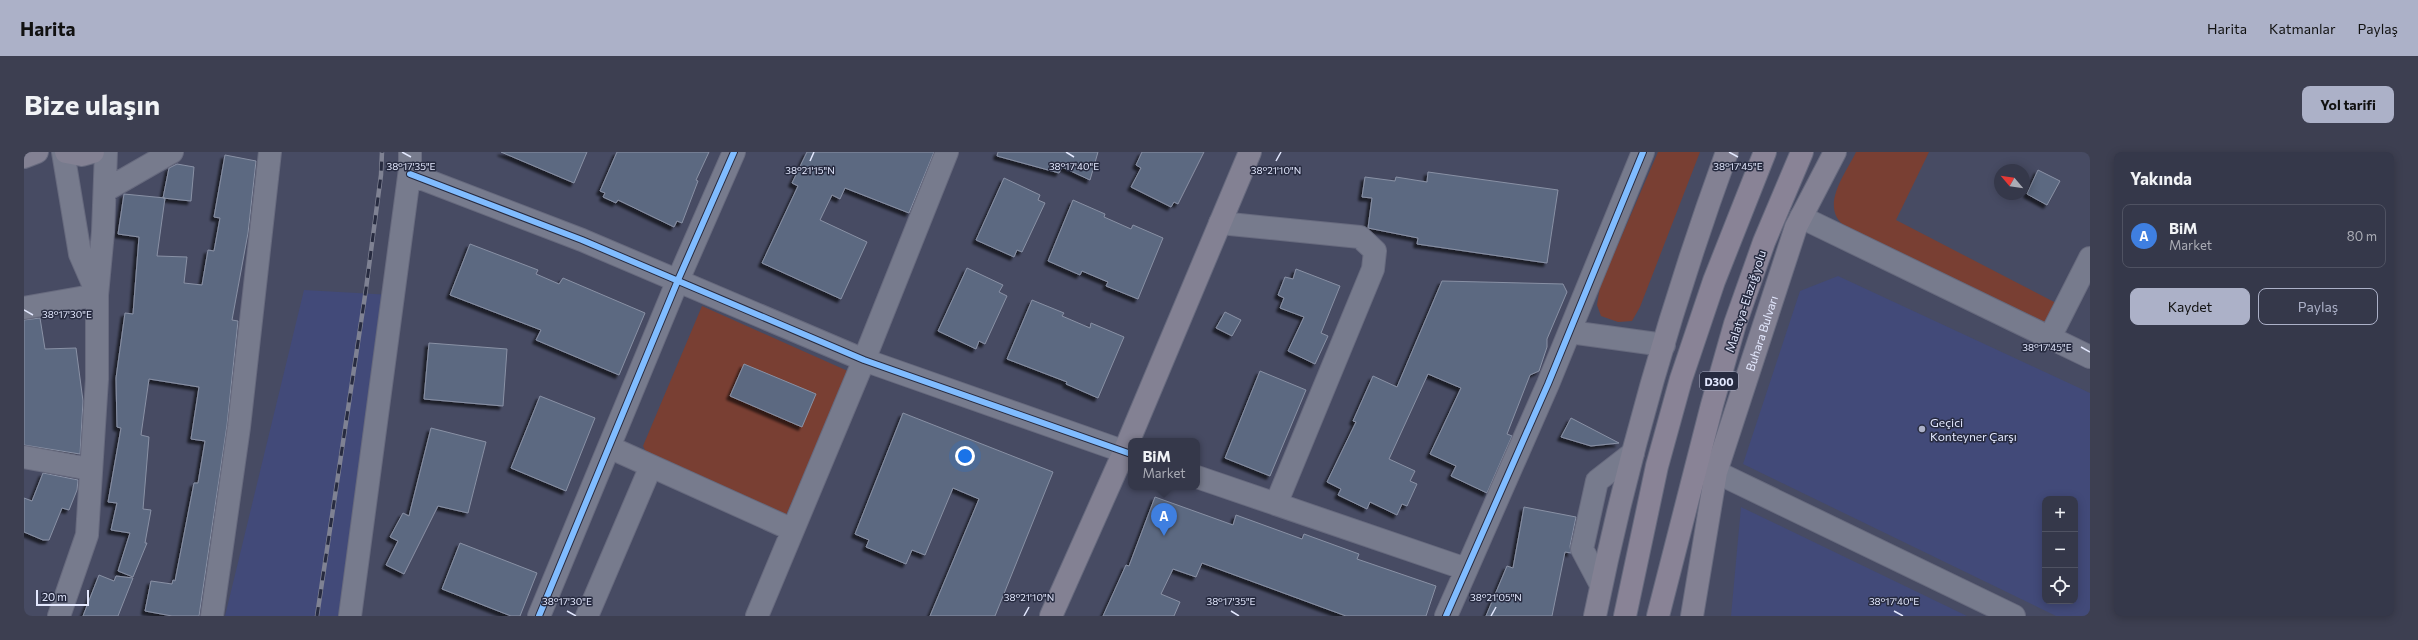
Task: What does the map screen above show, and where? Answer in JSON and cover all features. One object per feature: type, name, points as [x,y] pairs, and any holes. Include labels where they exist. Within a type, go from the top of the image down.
[{"type":"highway","name":"D300","points":[[1625,616],[1657,466],[1681,379],[1714,281],[1765,152]]},
{"type":"highway","name":"Malatya-Elazığ yolu","points":[[1658,616],[1712,405],[1736,324],[1764,242],[1802,152]]},
{"type":"main road","points":[[24,157],[37,152]]},
{"type":"main road","points":[[65,152],[82,155],[93,152]]},
{"type":"main road","points":[[1133,438],[1250,152]]},
{"type":"main road","points":[[1595,616],[1633,453],[1664,345],[1727,152]]},
{"type":"main road","name":"Buhara Bulvarı","points":[[1692,616],[1716,472],[1782,267],[1802,217],[1835,152]]},
{"type":"main road","points":[[1051,616],[1127,453]]},
{"type":"street","points":[[65,152],[80,254],[97,295]]},
{"type":"street","points":[[59,616],[87,535],[90,469],[97,379],[97,295],[106,190],[106,152]]},
{"type":"street","points":[[106,190],[172,152]]},
{"type":"street","points":[[212,616],[239,427],[270,152]]},
{"type":"street","points":[[350,616],[410,174],[410,152]]},
{"type":"street","points":[[538,616],[678,280],[734,152]]},
{"type":"street","points":[[757,616],[864,360],[947,152]]},
{"type":"street","points":[[1446,616],[1570,332],[1643,152]]},
{"type":"street","points":[[410,174],[582,240],[864,360],[1127,453]]},
{"type":"street","points":[[1802,217],[2090,357]]},
{"type":"street","points":[[1220,223],[1360,237],[1375,251],[1372,268],[1276,504]]},
{"type":"street","points":[[2050,337],[2090,258]]},
{"type":"street","points":[[24,308],[97,295]]},
{"type":"street","points":[[1570,332],[1664,345]]},
{"type":"street","points":[[609,447],[793,530]]},
{"type":"street","points":[[24,457],[90,469]]},
{"type":"street","points":[[587,616],[651,466]]},
{"type":"street","points":[[1716,472],[2014,616]]},
{"type":"street","points":[[1200,478],[1466,569]]},
{"type":"shaded area","points":[[1658,152],[1700,152],[1640,307],[1632,321],[1618,322],[1601,316],[1597,305],[1600,286]]},
{"type":"shaded area","points":[[1856,152],[1929,152],[1896,220],[2058,304],[2046,328],[1842,224],[1836,216],[1834,207],[1835,198],[1837,188]]},
{"type":"shaded area","name":"Geçici Konteyner Çarşı","points":[[1838,276],[2090,393],[2090,616],[2056,616],[1743,464],[1800,291]]},
{"type":"shaded area","points":[[304,290],[392,295],[343,616],[225,616]]},
{"type":"shaded area","points":[[702,306],[850,372],[786,515],[647,454],[643,446]]},
{"type":"shaded area","points":[[1741,507],[1967,616],[1731,616]]},
{"type":"building","points":[[501,152],[587,152],[574,183]]},
{"type":"building","points":[[617,152],[709,152],[696,180],[698,181],[682,223],[677,221],[674,227],[618,200],[616,203],[603,197],[605,193],[600,191]]},
{"type":"building","points":[[807,152],[934,152],[909,213],[845,188],[840,199],[832,195],[820,220],[867,242],[841,299],[762,263],[798,186],[792,183]]},
{"type":"building","points":[[998,152],[1098,152],[1090,180],[1062,167],[1059,173],[997,156]]},
{"type":"building","points":[[1142,152],[1204,152],[1178,204],[1174,202],[1171,207],[1131,187],[1141,168],[1136,165]]},
{"type":"building","points":[[225,155],[256,161],[248,233],[232,320],[238,321],[227,425],[199,616],[172,616],[145,611],[151,581],[172,584],[173,580],[175,581],[194,483],[198,483],[205,441],[191,439],[199,387],[149,379],[141,435],[149,437],[143,509],[151,510],[145,543],[147,543],[133,577],[118,571],[130,533],[111,530],[117,503],[108,502],[121,428],[117,427],[116,378],[125,313],[133,314],[139,237],[118,234],[124,194],[165,198],[157,256],[187,257],[184,283],[202,285],[208,250],[214,251],[220,218],[214,217]]},
{"type":"building","points":[[177,164],[194,167],[191,201],[163,198],[169,168]]},
{"type":"building","points":[[2038,170],[2060,181],[2047,205],[2030,196],[2030,187]]},
{"type":"building","points":[[1428,172],[1558,190],[1547,263],[1417,244],[1418,238],[1368,228],[1372,198],[1362,197],[1365,177],[1395,181],[1396,177],[1427,182]]},
{"type":"building","points":[[1004,178],[1040,195],[1038,200],[1045,203],[1022,252],[1017,250],[1014,257],[976,240]]},
{"type":"building","points":[[1073,200],[1105,214],[1104,217],[1131,229],[1133,225],[1163,238],[1138,299],[1106,286],[1108,282],[1082,271],[1080,275],[1048,261]]},
{"type":"building","points":[[470,244],[538,270],[536,274],[559,284],[563,278],[645,313],[619,375],[536,340],[541,330],[450,295]]},
{"type":"building","points":[[967,268],[1003,285],[999,292],[1007,296],[985,344],[979,341],[976,349],[938,331]]},
{"type":"building","points":[[1296,269],[1340,286],[1321,333],[1328,336],[1315,364],[1288,351],[1304,317],[1280,308],[1284,298],[1278,295],[1285,277],[1293,279]]},
{"type":"building","points":[[1442,281],[1563,284],[1567,292],[1547,339],[1547,347],[1539,371],[1530,375],[1507,434],[1512,436],[1487,493],[1451,476],[1456,466],[1430,454],[1461,388],[1428,374],[1389,459],[1415,471],[1410,481],[1417,484],[1407,506],[1402,504],[1397,515],[1370,502],[1367,509],[1338,495],[1341,489],[1327,482],[1356,422],[1353,421],[1373,376],[1397,387]]},
{"type":"building","points":[[1032,300],[1064,313],[1062,316],[1090,328],[1091,323],[1124,337],[1098,398],[1066,384],[1067,382],[1007,359]]},
{"type":"building","points":[[1225,312],[1241,320],[1232,336],[1216,328]]},
{"type":"building","points":[[40,318],[45,349],[76,348],[83,401],[80,454],[24,445],[24,320]]},
{"type":"building","points":[[429,343],[507,349],[503,406],[424,399]]},
{"type":"building","points":[[744,364],[816,394],[802,427],[730,396]]},
{"type":"building","points":[[1260,371],[1306,390],[1270,476],[1225,458]]},
{"type":"building","points":[[540,396],[595,418],[566,491],[511,468]]},
{"type":"building","points":[[903,413],[1053,472],[995,616],[930,616],[979,499],[953,488],[925,555],[912,550],[906,564],[866,547],[869,540],[855,534]]},
{"type":"building","points":[[1571,418],[1619,443],[1591,446],[1561,437]]},
{"type":"building","points":[[431,428],[486,442],[468,513],[438,506],[404,574],[386,565],[398,541],[390,537],[403,513],[409,516]]},
{"type":"building","points":[[43,473],[78,480],[77,490],[69,510],[62,508],[49,540],[43,540],[24,532],[24,498],[32,501]]},
{"type":"building","points":[[1155,497],[1233,525],[1236,515],[1302,539],[1304,534],[1359,554],[1357,559],[1436,586],[1426,616],[1346,616],[1202,563],[1196,577],[1173,569],[1161,594],[1180,602],[1174,616],[1103,616],[1126,565],[1129,566]]},
{"type":"building","points":[[1524,507],[1576,517],[1570,546],[1571,553],[1565,552],[1552,616],[1486,616],[1507,566],[1513,568]]},
{"type":"building","points":[[460,543],[537,573],[520,616],[511,616],[442,589]]},
{"type":"building","points":[[99,575],[114,581],[116,576],[133,578],[118,616],[83,616]]},
{"type":"railway","points":[[317,616],[366,289],[381,175],[382,152]]},
{"type":"cycle path","points":[[539,616],[678,280],[734,152]]},
{"type":"cycle path","points":[[1446,616],[1548,384],[1643,152]]},
{"type":"cycle path","points":[[410,174],[582,240],[864,360],[1128,453]]},
{"type":"place","name":"Geçici Konteyner Çarşı","points":[[1922,429]]},
{"type":"place","name":"BiM","points":[[1164,536]]}]
